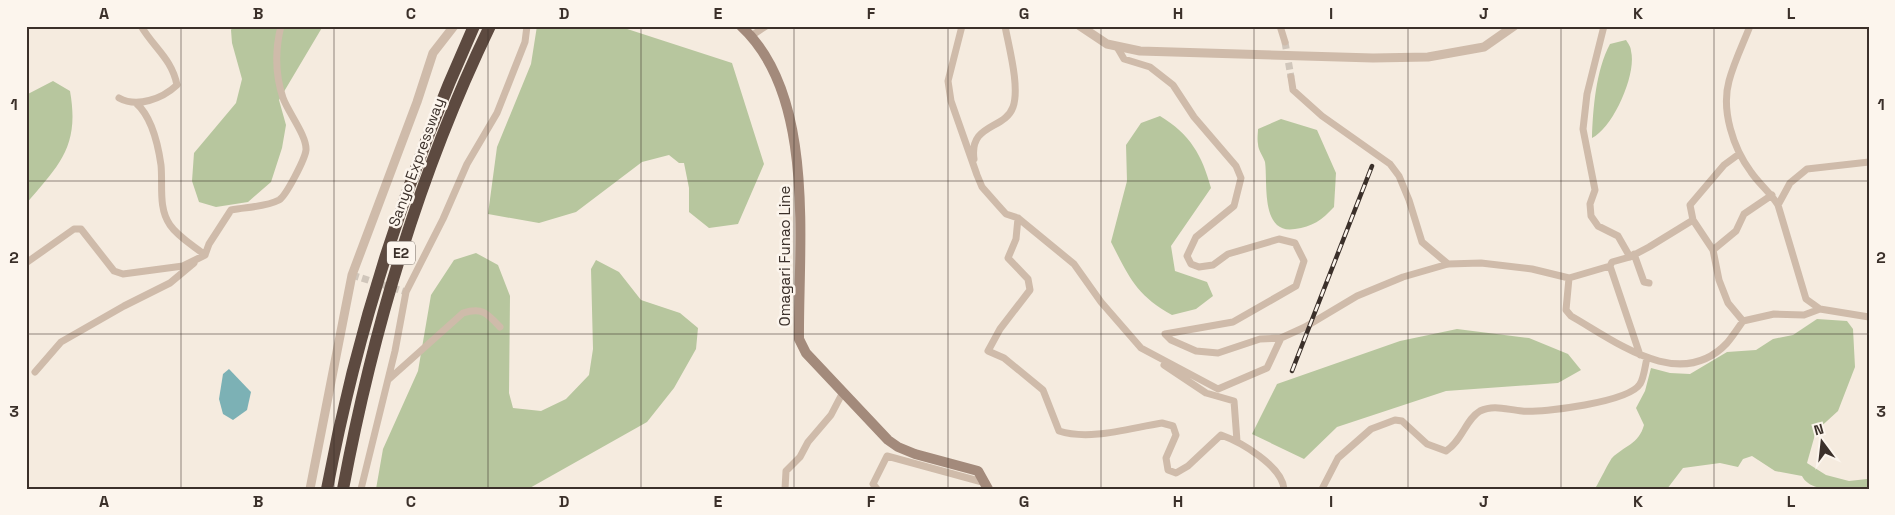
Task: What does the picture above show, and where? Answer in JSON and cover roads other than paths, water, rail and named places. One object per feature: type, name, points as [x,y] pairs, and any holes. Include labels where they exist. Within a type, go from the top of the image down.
[{"type":"highway","name":"Sanyo Expressway","points":[[327,489],[351,374],[383,259],[444,93],[474,26]]},
{"type":"highway","name":"Sanyo Expressway","points":[[343,489],[365,377],[397,263],[452,113],[490,26]]},
{"type":"main road","name":"Omagari Funao Line","points":[[740,26],[751,36],[769,64],[793,133],[797,160],[800,222],[799,339],[806,353],[888,440],[898,447],[915,454],[978,471],[987,486]]},
{"type":"street","points":[[119,98],[128,102],[136,102],[160,97],[177,85],[174,71],[166,56],[141,26]]},
{"type":"street","points":[[35,372],[62,342],[170,283],[186,272],[202,257],[231,210],[277,202],[285,197],[306,151],[304,141],[283,97],[279,80],[275,54],[281,26]]},
{"type":"street","points":[[310,489],[352,275],[417,102],[433,53],[454,26]]},
{"type":"street","points":[[361,489],[406,292],[443,219],[467,164],[496,113],[525,42],[527,26]]},
{"type":"street","points":[[751,36],[766,26]]},
{"type":"street","points":[[962,26],[948,87],[982,186],[1006,214],[1018,218],[1074,264],[1133,341],[1150,355],[1218,389],[1267,368],[1280,338]]},
{"type":"street","points":[[977,175],[974,155],[976,141],[989,126],[1009,115],[1014,105],[1013,74],[1005,26]]},
{"type":"street","points":[[1080,26],[1094,37],[1117,47],[1188,53],[1428,57],[1484,47],[1514,26]]},
{"type":"street","points":[[1280,26],[1285,42]]},
{"type":"street","points":[[1604,26],[1587,94],[1583,129],[1585,150],[1591,165],[1595,190],[1590,196],[1591,216],[1598,226],[1618,236],[1632,255],[1644,282],[1649,283]]},
{"type":"street","points":[[1750,26],[1729,81],[1726,104],[1739,154],[1752,174],[1772,195],[1778,205],[1806,299],[1820,309],[1867,318]]},
{"type":"street","points":[[1117,47],[1124,59],[1150,66],[1172,85],[1194,117],[1236,166],[1241,178],[1234,206],[1230,212],[1206,228],[1190,246],[1187,256],[1191,264],[1199,267],[1212,264],[1228,254],[1279,239],[1295,243],[1300,249],[1304,261],[1296,286],[1233,322],[1165,334],[1171,340],[1196,351],[1218,353],[1260,339],[1280,338],[1305,327],[1357,296],[1404,277],[1448,264],[1490,264],[1532,269],[1570,278],[1610,266],[1612,262],[1632,255],[1693,220]]},
{"type":"street","points":[[1291,78],[1294,90],[1322,116],[1390,164],[1399,176],[1409,200],[1422,242],[1448,264]]},
{"type":"street","points":[[136,102],[143,109],[149,121],[157,146],[161,166],[164,211],[170,226],[202,257]]},
{"type":"street","points":[[1739,154],[1724,165],[1690,205],[1693,220],[1713,250],[1719,280],[1728,303],[1743,321]]},
{"type":"street","points":[[1778,205],[1790,183],[1807,169],[1869,162]]},
{"type":"street","points":[[1713,250],[1736,231],[1744,214],[1772,195]]},
{"type":"street","points":[[1018,218],[1016,239],[1008,258],[1028,279],[1030,290],[1000,329],[988,351],[1004,358],[1043,390],[1059,431],[1070,434],[1090,434],[1162,423],[1173,426],[1176,435],[1166,458],[1168,470],[1176,473],[1188,466],[1221,435],[1237,441],[1275,470],[1284,483],[1284,489]]},
{"type":"street","points":[[26,264],[74,229],[81,229],[114,271],[123,274],[183,266],[202,257]]},
{"type":"street","points":[[1322,489],[1338,458],[1371,429],[1395,420],[1402,422],[1427,444],[1446,451],[1460,438],[1470,420],[1480,411],[1495,407],[1523,411],[1588,405],[1633,391],[1640,384],[1643,357],[1610,266]]},
{"type":"street","points":[[1570,278],[1566,310],[1571,316],[1613,342],[1643,357],[1666,364],[1687,363],[1705,358],[1726,344],[1743,321],[1774,314],[1804,315],[1820,309]]},
{"type":"street","points":[[387,380],[463,313],[475,309],[481,310],[500,327]]},
{"type":"street","points":[[1164,362],[1165,368],[1206,393],[1234,401],[1237,441]]},
{"type":"street","points":[[785,489],[786,471],[800,457],[808,442],[831,415],[843,392]]},
{"type":"street","points":[[877,489],[873,484],[887,456],[987,486]]},
{"type":"water","points":[[229,369],[251,392],[247,410],[233,420],[223,414],[219,399],[223,374]]},
{"type":"tunnel","points":[[1285,42],[1291,77]]},
{"type":"tunnel","points":[[352,275],[406,292]]},
{"type":"railway","points":[[1292,371],[1372,166]]}]
